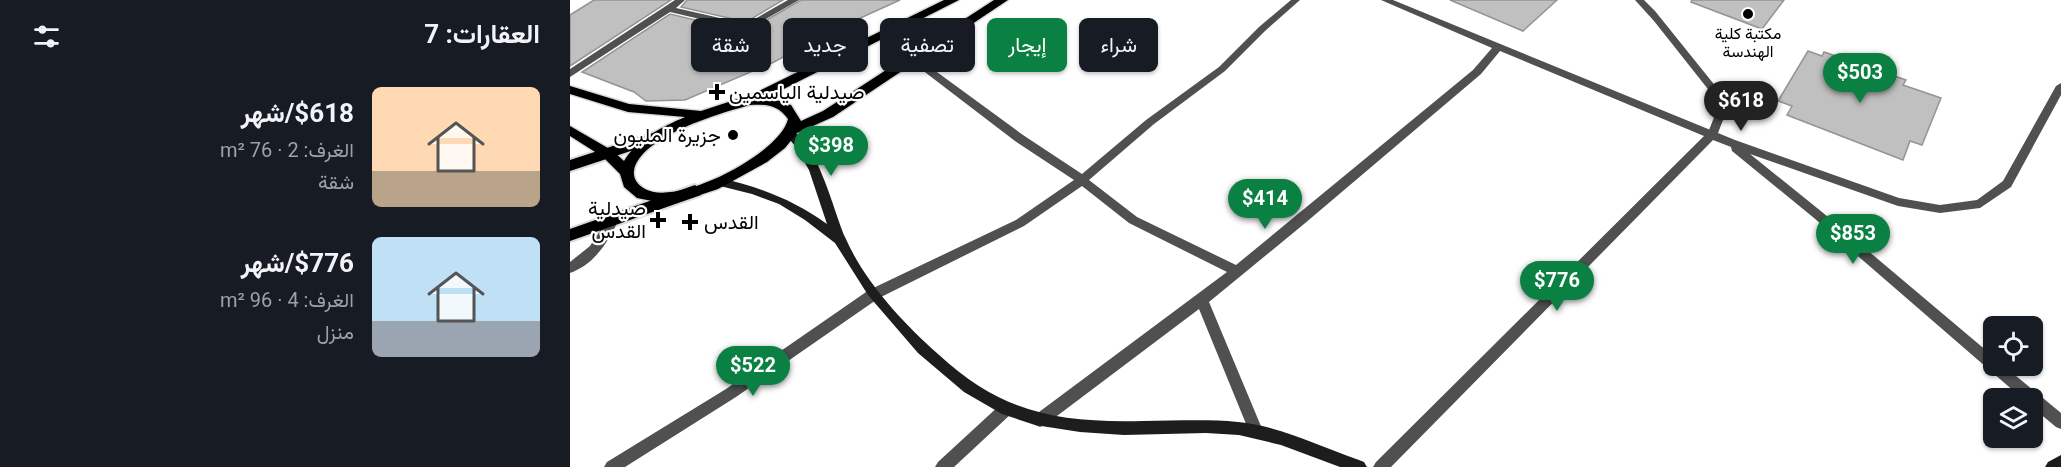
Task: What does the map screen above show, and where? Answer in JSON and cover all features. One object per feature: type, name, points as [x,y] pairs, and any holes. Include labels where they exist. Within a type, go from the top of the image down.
[{"type":"highway","points":[[570,166],[659,136]]},
{"type":"highway","points":[[570,236],[695,191]]},
{"type":"main road","points":[[891,72],[828,114],[791,132],[767,157],[720,182],[668,198],[650,197],[637,191],[629,183],[627,173],[631,161],[640,149],[659,136],[703,114],[749,101],[953,0]]},
{"type":"main road","points":[[974,18],[1002,0]]},
{"type":"main road","points":[[570,90],[628,108],[665,113],[703,114]]},
{"type":"main road","points":[[749,101],[780,103],[790,110],[795,119],[791,132]]},
{"type":"main road","points":[[570,130],[608,154],[627,173]]},
{"type":"main road","points":[[791,132],[809,159],[841,242],[874,294],[914,340],[953,375],[1006,409],[1040,420],[1123,428],[1216,427],[1256,431],[1359,467]]},
{"type":"main road","points":[[720,182],[756,190],[787,201],[814,218],[841,242]]},
{"type":"main road","points":[[2053,467],[2061,462]]},
{"type":"street","points":[[570,74],[681,0]]},
{"type":"street","points":[[670,9],[747,27],[795,0]]},
{"type":"street","points":[[612,467],[731,393],[874,294],[1020,223],[1082,180],[1150,122],[1222,69],[1262,29],[1296,0]]},
{"type":"street","points":[[1385,0],[1731,143],[1898,202],[1940,209],[1980,204],[2007,184],[2061,86]]},
{"type":"street","points":[[1381,467],[1712,135],[1724,105],[1715,87],[1682,51],[1668,29],[1639,0]]},
{"type":"street","points":[[1040,420],[1202,300],[1236,270],[1300,221],[1477,71],[1497,48]]},
{"type":"street","points":[[931,72],[1019,138],[1082,180],[1133,220],[1236,270]]},
{"type":"street","points":[[1731,143],[1983,357]]},
{"type":"street","points":[[570,268],[584,260],[600,245],[611,223]]},
{"type":"street","points":[[1202,300],[1256,431]]},
{"type":"street","points":[[2006,376],[2061,422]]},
{"type":"street","points":[[944,467],[1006,409]]},
{"type":"building","points":[[594,0],[671,0],[570,66],[570,15]]},
{"type":"building","points":[[687,0],[783,0],[753,18],[729,18],[681,7]]},
{"type":"building","points":[[801,0],[900,0],[860,18],[783,18],[783,57],[771,63],[770,18]]},
{"type":"building","points":[[1450,0],[1557,0],[1523,31]]},
{"type":"building","name":"مكتبة كلية الهندسة","points":[[1692,0],[1784,0],[1762,29],[1691,2]]},
{"type":"building","points":[[670,14],[691,19],[691,72],[751,72],[685,100],[646,101],[634,92],[582,72]]},
{"type":"building","points":[[1808,51],[1822,56],[1824,52],[1906,80],[1903,85],[1941,98],[1922,145],[1910,141],[1903,160],[1787,115],[1792,106],[1778,101]]},
{"type":"place","name":"مكتبة كلية الهندسة","points":[[1748,14]]},
{"type":"place","name":"صيدلية الياسمين","points":[[717,92]]},
{"type":"place","name":"جزيرة المليون","points":[[733,135]]},
{"type":"place","name":"صيدلية القدس","points":[[658,220]]},
{"type":"place","name":"القدس","points":[[690,222]]}]
